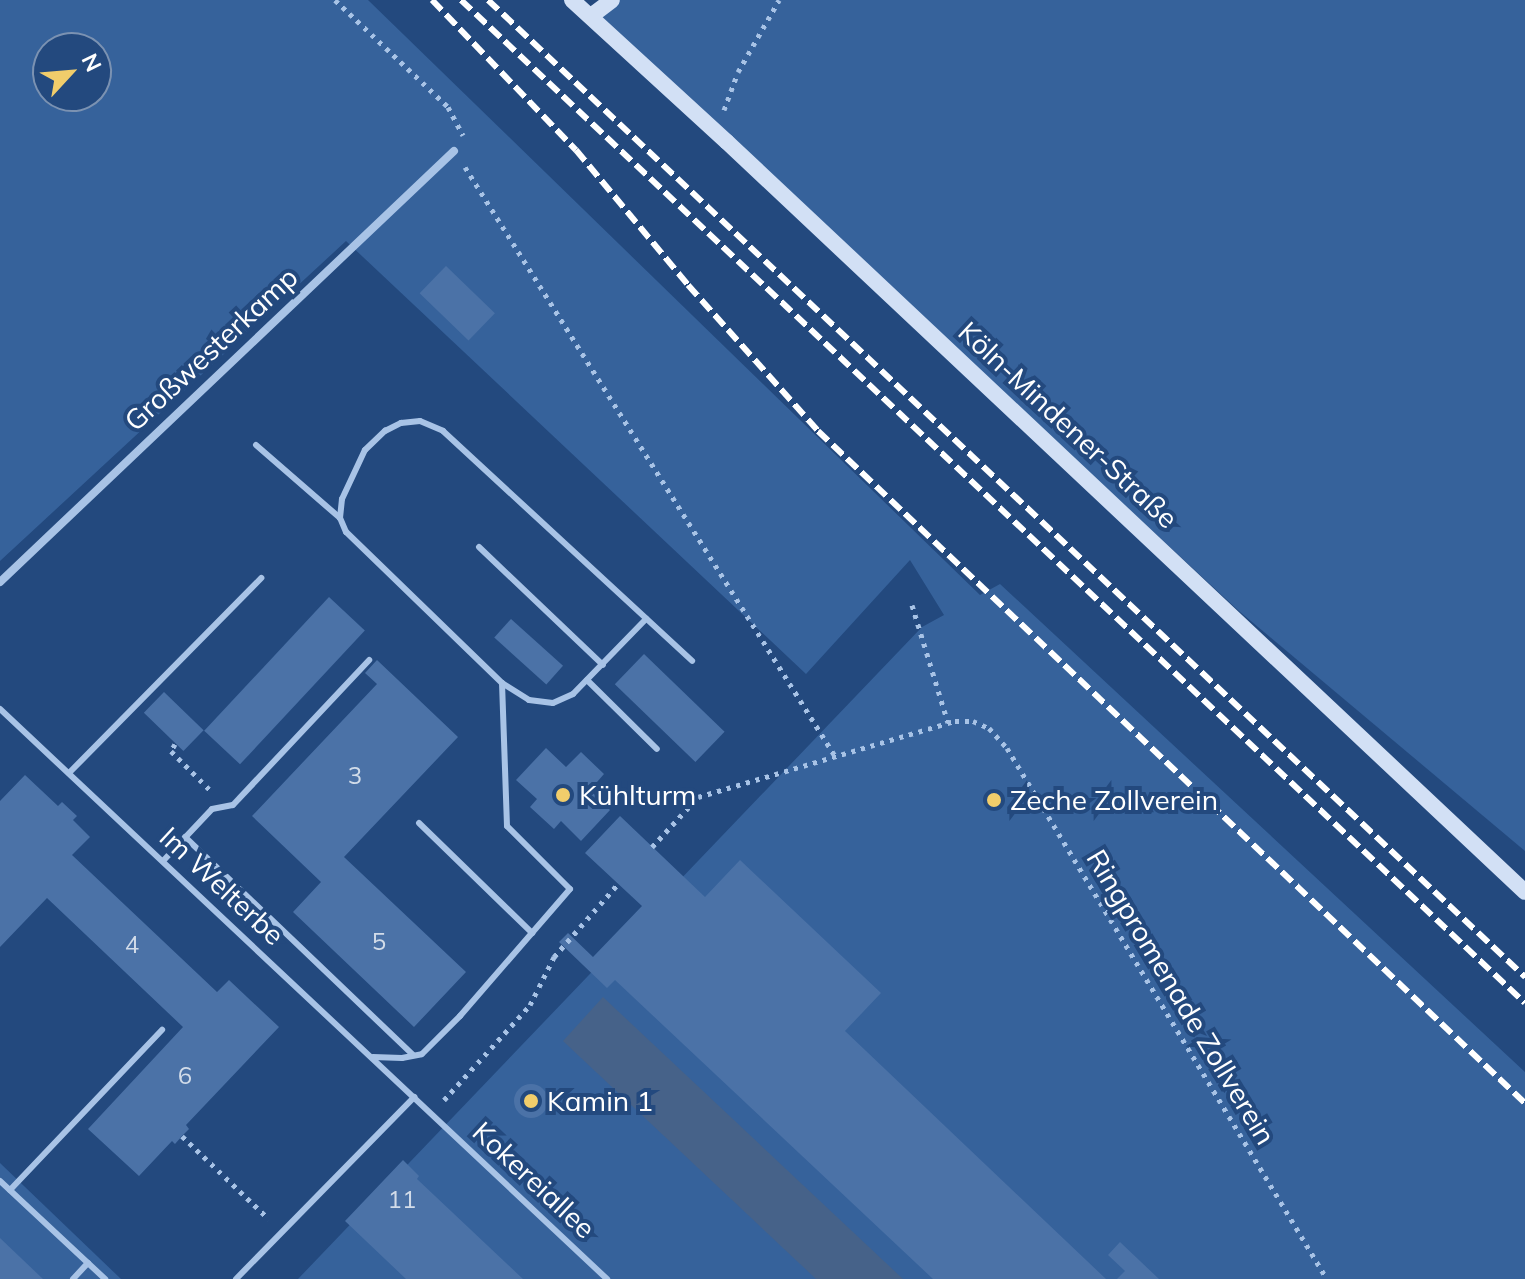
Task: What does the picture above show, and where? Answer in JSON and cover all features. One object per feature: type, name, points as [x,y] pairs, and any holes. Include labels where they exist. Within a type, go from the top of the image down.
[{"type":"street","name":"Köln-Mindener-Straße","points":[[572,0],[716,131],[1525,892]]},
{"type":"street","points":[[591,16],[612,0]]},
{"type":"street","name":"Großwesterkamp","points":[[0,582],[454,151]]},
{"type":"lane","points":[[340,518],[342,499],[365,450],[385,431],[401,423],[420,421],[443,431],[692,661]]},
{"type":"lane","points":[[256,445],[340,518],[346,532],[502,683],[529,700],[553,703],[573,694],[646,619]]},
{"type":"lane","points":[[479,547],[603,665]]},
{"type":"lane","points":[[69,773],[261,578]]},
{"type":"lane","points":[[163,861],[216,808],[233,805],[369,660]]},
{"type":"lane","points":[[587,680],[657,749]]},
{"type":"lane","points":[[373,1057],[422,1054],[460,1016],[570,889],[507,826],[502,683]]},
{"type":"lane","name":"Im Welterbe","points":[[0,709],[432,1114]]},
{"type":"lane","points":[[419,823],[532,933]]},
{"type":"lane","points":[[185,837],[413,1055]]},
{"type":"lane","points":[[10,1190],[162,1030]]},
{"type":"lane","points":[[236,1279],[414,1097]]},
{"type":"lane","name":"Kokereiallee","points":[[432,1114],[607,1279]]},
{"type":"lane","points":[[0,1181],[105,1279]]},
{"type":"lane","points":[[73,1279],[88,1263]]},
{"type":"path","points":[[335,0],[448,107],[464,132],[454,151],[835,756]]},
{"type":"path","points":[[716,131],[738,72],[779,0]]},
{"type":"path","points":[[912,605],[948,723]]},
{"type":"path","name":"Ringpromenade Zollverein","points":[[652,847],[698,797],[948,723],[977,722],[1003,742],[1327,1279]]},
{"type":"path","points":[[175,744],[171,751],[211,788],[216,808]]},
{"type":"path","points":[[432,1114],[530,1005],[554,957],[618,884]]},
{"type":"path","points":[[182,1136],[281,1230]]},
{"type":"shaded area","name":"Zeche Zollverein","points":[[0,0],[368,0],[980,595],[1000,584],[1525,1072],[1525,1279],[298,1279],[922,627],[944,615],[910,560],[806,674],[346,241],[0,561]]},
{"type":"shaded area","points":[[619,0],[1525,0],[1525,851],[1239,611],[597,17]]},
{"type":"shaded area","points":[[603,997],[903,1279],[816,1279],[563,1041]]},
{"type":"shaded area","points":[[0,1163],[121,1279],[0,1279]]},
{"type":"building","points":[[446,266],[495,313],[469,341],[420,293]]},
{"type":"building","points":[[329,597],[365,630],[240,764],[204,731]]},
{"type":"building","points":[[511,619],[563,666],[546,684],[494,638]]},
{"type":"building","points":[[644,654],[725,732],[695,762],[615,684]]},
{"type":"building","points":[[377,660],[458,737],[344,857],[466,972],[414,1027],[293,912],[321,882],[252,816],[377,684],[365,673]]},
{"type":"building","points":[[164,692],[204,730],[183,751],[144,713]]},
{"type":"building","name":"Kühlturm","points":[[546,748],[566,767],[581,752],[604,774],[590,790],[610,810],[581,841],[561,821],[554,829],[530,807],[537,799],[516,780]]},
{"type":"building","points":[[25,775],[58,806],[62,802],[77,816],[73,820],[90,837],[72,855],[217,992],[229,980],[279,1027],[186,1125],[189,1129],[175,1144],[172,1141],[139,1176],[88,1129],[183,1027],[47,898],[0,947],[0,801]]},
{"type":"building","points":[[620,816],[705,897],[740,860],[881,993],[845,1031],[1106,1279],[933,1279],[615,980],[607,988],[559,942],[568,933],[593,957],[642,906],[585,853]]},
{"type":"building","name":"Kamin 1","points":[[531,1084],[543,1089],[548,1101],[543,1113],[531,1118],[519,1113],[514,1101],[519,1089]]},
{"type":"building","points":[[403,1160],[419,1176],[417,1179],[523,1279],[406,1279],[345,1221]]},
{"type":"building","points":[[0,1238],[43,1279],[0,1279]]},
{"type":"building","points":[[1120,1242],[1159,1279],[1117,1279],[1125,1271],[1108,1255]]},
{"type":"railway","points":[[432,0],[576,150],[688,285],[818,431],[1525,1103]]},
{"type":"railway","points":[[461,0],[1525,1003]]},
{"type":"railway","points":[[488,0],[1525,977]]},
{"type":"place","name":"Kühlturm","points":[[563,795]]},
{"type":"place","name":"Zeche Zollverein","points":[[994,800]]},
{"type":"place","name":"Kamin 1","points":[[531,1101]]}]
